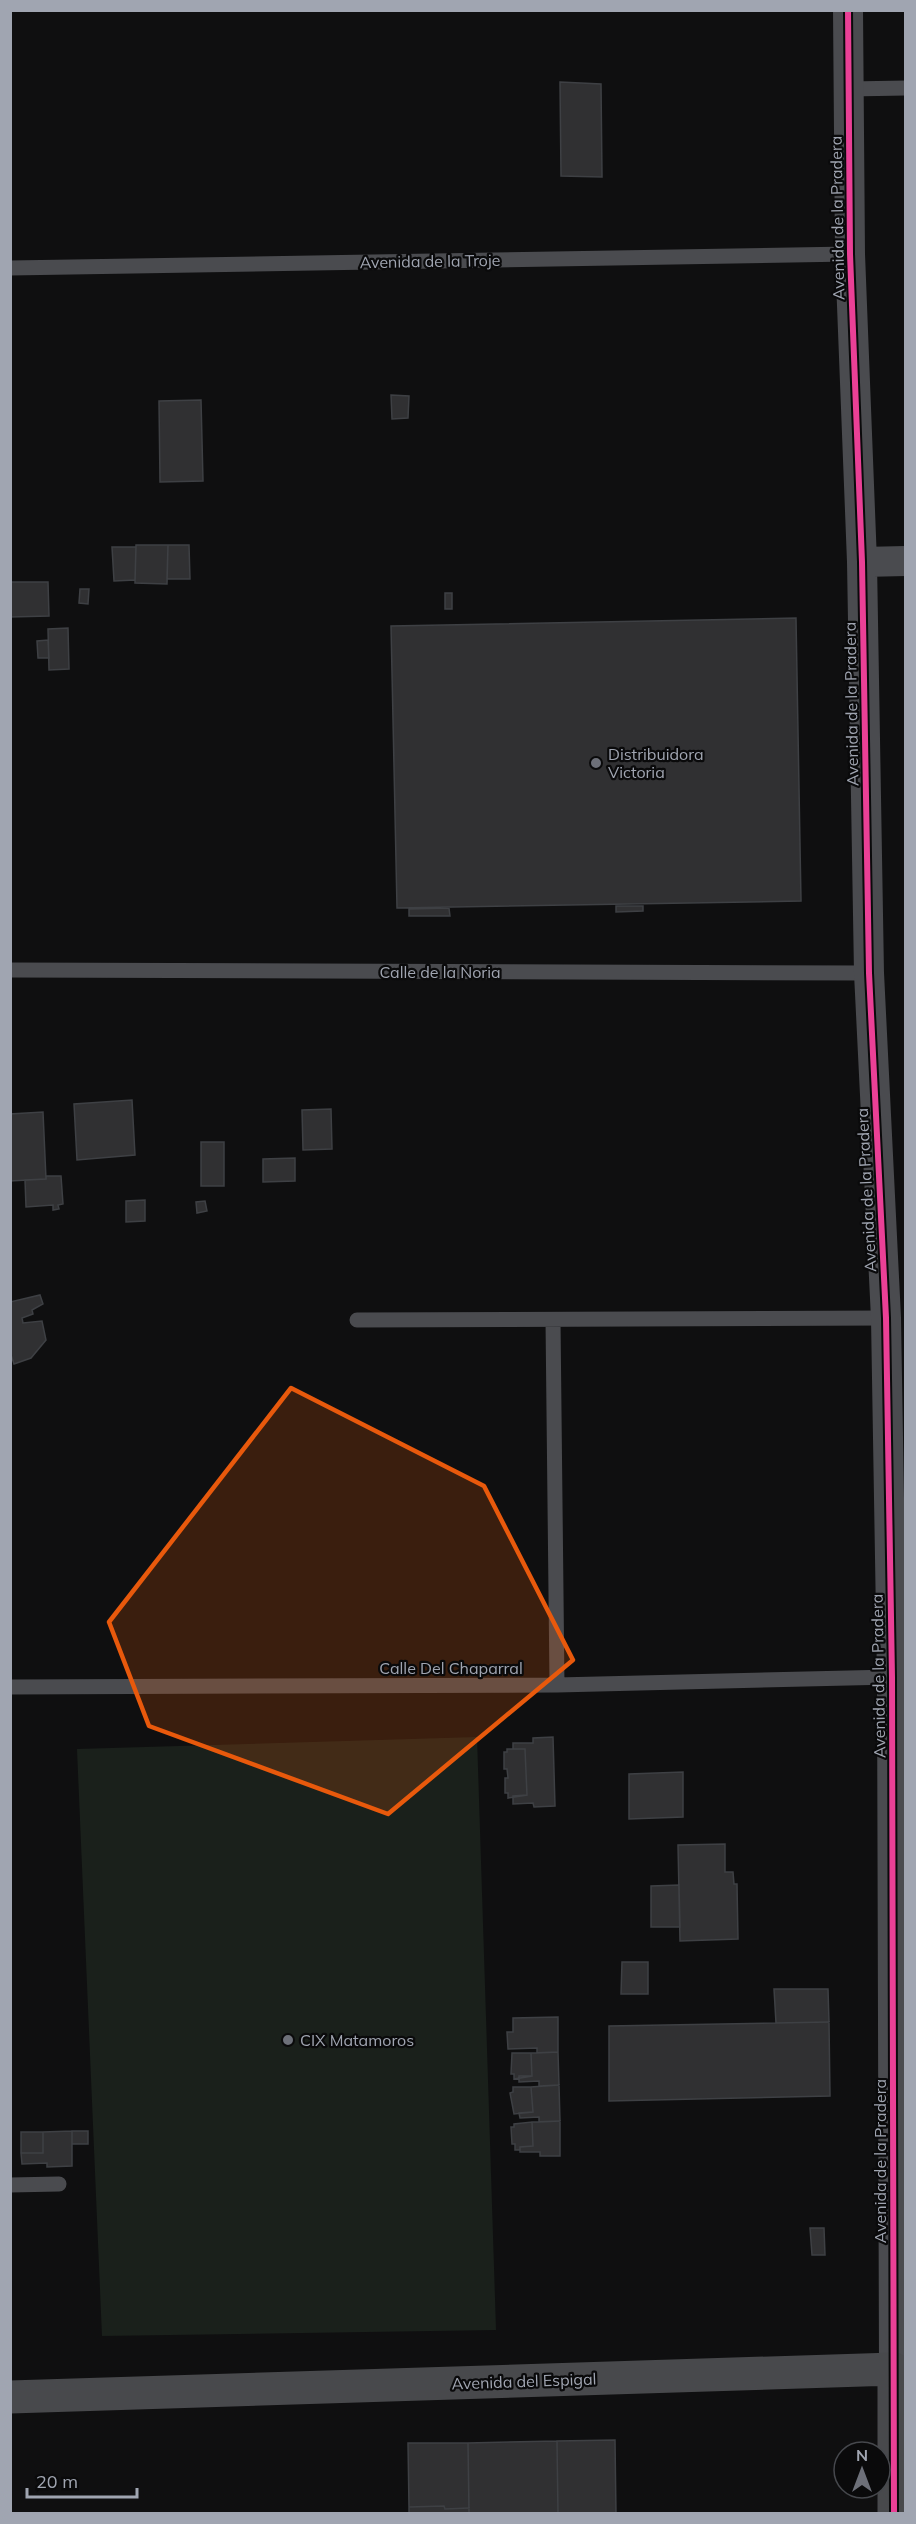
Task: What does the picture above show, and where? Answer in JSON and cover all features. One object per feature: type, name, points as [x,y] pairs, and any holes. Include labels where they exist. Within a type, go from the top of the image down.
[{"type":"street","name":"Avenida de la Pradera","points":[[848,10],[850,254],[862,562],[869,973],[892,1199],[886,1318],[892,1677],[899,1863],[894,2369]]},
{"type":"street","points":[[862,562],[906,561]]},
{"type":"street","points":[[894,2369],[894,2514]]},
{"type":"street","name":"Avenida del Espigal","points":[[10,2397],[894,2369]]},
{"type":"lane","points":[[849,89],[906,88]]},
{"type":"lane","name":"Avenida de la Troje","points":[[10,268],[850,254]]},
{"type":"lane","name":"Calle de la Noria","points":[[10,970],[869,973]]},
{"type":"lane","points":[[357,1320],[886,1318]]},
{"type":"lane","points":[[553,1320],[557,1685]]},
{"type":"lane","name":"Calle Del Chaparral","points":[[10,1687],[557,1685],[892,1677]]},
{"type":"lane","points":[[10,2185],[59,2184]]},
{"type":"highlighted area","points":[[291,1388],[484,1486],[573,1660],[388,1814],[149,1726],[109,1622]]},
{"type":"shaded area","name":"CIX Matamoros","points":[[477,1737],[496,2330],[102,2336],[77,1749]]},
{"type":"building","points":[[560,82],[601,84],[602,177],[561,176]]},
{"type":"building","points":[[391,395],[409,396],[408,418],[392,419]]},
{"type":"building","points":[[201,400],[203,481],[160,482],[159,401]]},
{"type":"building","points":[[136,545],[168,545],[167,584],[135,583]]},
{"type":"building","points":[[168,545],[189,545],[190,579],[167,579]]},
{"type":"building","points":[[112,547],[136,547],[135,580],[114,581]]},
{"type":"building","points":[[10,582],[48,582],[49,616],[10,617]]},
{"type":"building","points":[[80,589],[89,589],[88,604],[79,603]]},
{"type":"building","points":[[445,593],[452,593],[452,609],[445,609]]},
{"type":"building","name":"Distribuidora Victoria","points":[[796,618],[801,901],[397,908],[391,626]]},
{"type":"building","points":[[68,628],[69,669],[49,670],[48,629]]},
{"type":"building","points":[[48,640],[49,658],[38,658],[37,641]]},
{"type":"building","points":[[616,906],[643,906],[643,911],[616,912]]},
{"type":"building","points":[[449,908],[450,916],[409,916],[409,909]]},
{"type":"building","points":[[132,1100],[135,1155],[77,1160],[74,1104]]},
{"type":"building","points":[[331,1109],[332,1149],[303,1150],[302,1110]]},
{"type":"building","points":[[43,1112],[46,1179],[10,1181],[10,1114]]},
{"type":"building","points":[[201,1142],[224,1142],[224,1186],[201,1186]]},
{"type":"building","points":[[295,1158],[295,1181],[263,1182],[263,1159]]},
{"type":"building","points":[[46,1176],[61,1176],[63,1204],[58,1205],[59,1209],[53,1210],[53,1205],[26,1207],[25,1180],[46,1179]]},
{"type":"building","points":[[145,1200],[145,1221],[126,1222],[126,1201]]},
{"type":"building","points":[[205,1201],[207,1211],[197,1213],[196,1202]]},
{"type":"building","points":[[40,1295],[43,1304],[32,1310],[33,1314],[22,1318],[23,1323],[42,1321],[46,1340],[31,1358],[14,1364],[10,1352],[10,1302]]},
{"type":"building","points":[[553,1737],[555,1806],[534,1807],[533,1803],[513,1804],[513,1796],[527,1795],[525,1749],[513,1749],[513,1743],[533,1743],[533,1738]]},
{"type":"building","points":[[507,1749],[525,1749],[527,1795],[508,1798],[508,1793],[505,1793],[505,1778],[508,1778],[507,1769],[504,1769],[504,1752],[507,1752]]},
{"type":"building","points":[[683,1772],[683,1817],[629,1819],[629,1774]]},
{"type":"building","points":[[725,1844],[725,1872],[733,1872],[734,1884],[737,1884],[738,1939],[680,1941],[678,1845]]},
{"type":"building","points":[[679,1885],[680,1927],[651,1927],[651,1886]]},
{"type":"building","points":[[622,1962],[648,1962],[648,1994],[621,1994]]},
{"type":"building","points":[[774,1989],[828,1989],[829,2022],[776,2023]]},
{"type":"building","points":[[558,2017],[558,2052],[537,2053],[537,2048],[508,2049],[507,2032],[513,2032],[513,2018]]},
{"type":"building","points":[[829,2022],[830,2096],[609,2101],[609,2026]]},
{"type":"building","points":[[558,2052],[559,2085],[539,2086],[539,2081],[519,2082],[519,2076],[532,2076],[531,2053]]},
{"type":"building","points":[[512,2053],[531,2053],[532,2076],[514,2079],[514,2074],[511,2074]]},
{"type":"building","points":[[559,2085],[560,2121],[539,2122],[539,2117],[520,2118],[519,2113],[533,2112],[531,2087]]},
{"type":"building","points":[[513,2087],[531,2087],[533,2112],[514,2114],[510,2093],[513,2092]]},
{"type":"building","points":[[560,2121],[560,2156],[540,2156],[540,2152],[520,2152],[520,2147],[533,2146],[532,2122]]},
{"type":"building","points":[[532,2122],[533,2146],[520,2147],[520,2150],[515,2150],[515,2144],[512,2144],[511,2127],[514,2127],[514,2124]]},
{"type":"building","points":[[72,2131],[72,2166],[47,2167],[47,2163],[22,2164],[21,2153],[43,2153],[43,2132]]},
{"type":"building","points":[[72,2131],[88,2131],[88,2144],[72,2144]]},
{"type":"building","points":[[21,2132],[43,2132],[43,2153],[21,2153]]},
{"type":"building","points":[[810,2228],[824,2228],[825,2255],[812,2255]]},
{"type":"building","points":[[615,2440],[616,2514],[558,2514],[557,2441]]},
{"type":"building","points":[[557,2441],[558,2514],[469,2514],[468,2443]]},
{"type":"building","points":[[408,2443],[468,2443],[469,2508],[409,2507]]},
{"type":"building","points":[[444,2506],[445,2509],[469,2508],[469,2514],[409,2514],[409,2507]]},
{"type":"cycle path","points":[[848,10],[850,254],[862,562],[869,973],[886,1318],[892,1677],[894,2514]]},
{"type":"place","name":"Distribuidora Victoria","points":[[596,763]]},
{"type":"place","name":"CIX Matamoros","points":[[288,2040]]}]
